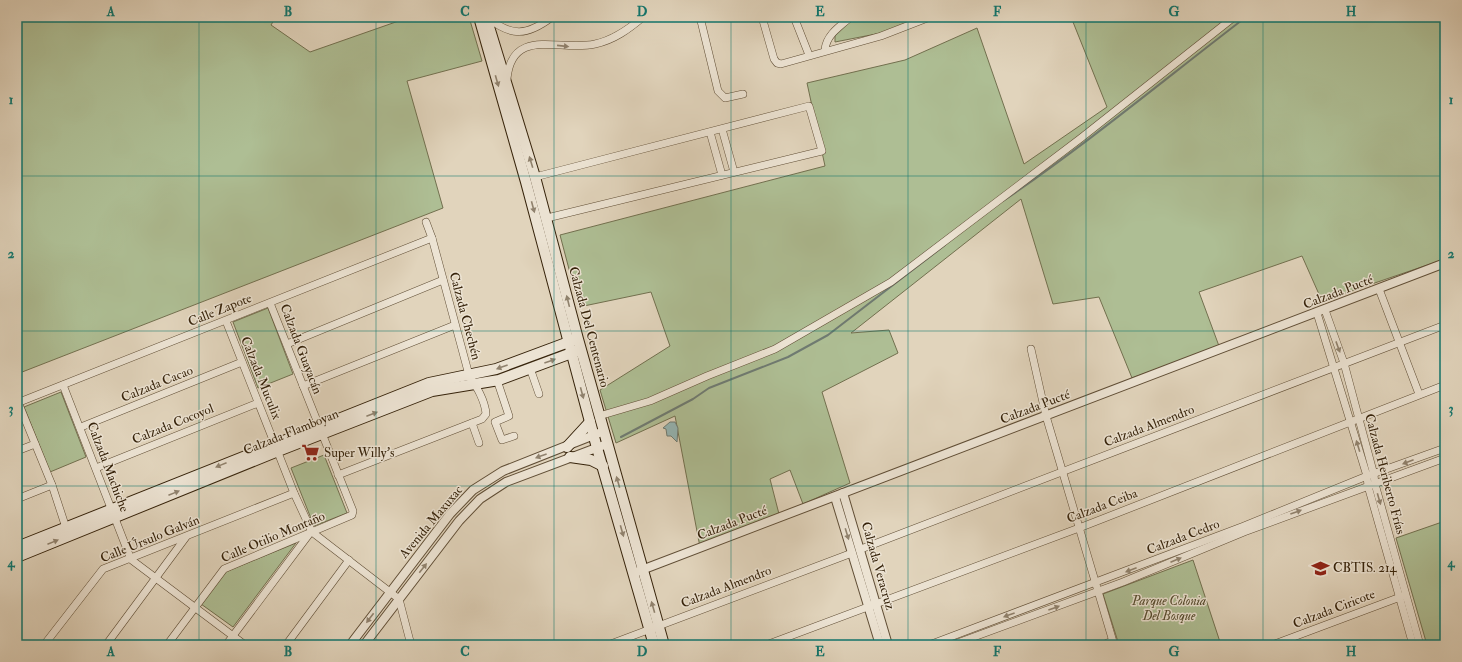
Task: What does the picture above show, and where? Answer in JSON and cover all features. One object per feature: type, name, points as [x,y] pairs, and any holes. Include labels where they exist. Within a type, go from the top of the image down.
[{"type":"main road","name":"Calzada Del Centenario","points":[[479,17],[573,340]]},
{"type":"main road","name":"Calzada Del Centenario","points":[[486,17],[547,218],[590,422],[607,444],[638,571],[654,628],[664,645]]},
{"type":"main road","name":"Calzada Flamboyan","points":[[321,430],[429,383],[496,369],[573,340]]},
{"type":"main road","name":"Calzada Del Centenario","points":[[576,352],[599,416],[597,448],[638,571]]},
{"type":"main road","name":"Calzada Flamboyan","points":[[17,557],[68,532],[321,430],[432,391],[475,385],[497,380],[576,352]]},
{"type":"main road","points":[[567,447],[590,422]]},
{"type":"main road","points":[[570,457],[591,460],[603,466]]},
{"type":"main road","name":"Calzada Flamboyan","points":[[17,547],[68,532]]},
{"type":"main road","name":"Calzada Del Centenario","points":[[654,628],[654,645]]},
{"type":"street","points":[[486,17],[497,26],[517,33],[533,29],[552,17]]},
{"type":"street","points":[[506,82],[510,61],[516,53],[524,47],[536,43],[579,46],[596,44],[614,37],[643,17]]},
{"type":"street","points":[[700,17],[718,91],[726,98],[743,94]]},
{"type":"street","points":[[762,17],[774,58],[777,63],[781,64],[825,50],[881,36],[930,17]]},
{"type":"street","points":[[794,17],[809,55]]},
{"type":"street","points":[[825,50],[825,43],[836,29],[851,17]]},
{"type":"street","points":[[599,416],[650,401],[775,349],[891,282],[1081,138],[1234,17]]},
{"type":"street","points":[[535,177],[722,130],[809,106],[822,151],[547,218]]},
{"type":"street","points":[[722,130],[734,172]]},
{"type":"street","points":[[710,132],[722,175]]},
{"type":"street","name":"Calzada Chechén","points":[[426,222],[432,238],[469,375],[486,408],[486,414],[482,419],[472,423]]},
{"type":"street","name":"Calle Zapote","points":[[18,403],[432,238]]},
{"type":"street","name":"Calzada Pucté","points":[[638,571],[1445,263]]},
{"type":"street","points":[[287,344],[443,280]]},
{"type":"street","points":[[1379,289],[1418,394]]},
{"type":"street","name":"Calzada Guayacán","points":[[270,303],[353,511],[352,515]]},
{"type":"street","name":"Calzada Heriberto Frías","points":[[1321,311],[1344,363],[1358,418],[1371,485],[1402,596],[1413,645]]},
{"type":"street","name":"Calzada Heriberto Frías","points":[[1321,311],[1350,422],[1370,475]]},
{"type":"street","name":"Calzada Muculix","points":[[226,321],[311,533]]},
{"type":"street","points":[[303,386],[455,325]]},
{"type":"street","name":"Calzada Almendro","points":[[861,549],[1445,325]]},
{"type":"street","points":[[1031,349],[1046,416],[1113,643],[1103,645]]},
{"type":"street","name":"Calzada Cacao","points":[[81,427],[242,362]]},
{"type":"street","points":[[530,368],[539,394]]},
{"type":"street","points":[[497,380],[509,416],[495,422],[502,440],[514,436]]},
{"type":"street","name":"Calzada Machiche","points":[[63,385],[81,427],[112,514],[130,558]]},
{"type":"street","name":"Calzada Ceiba","points":[[766,645],[872,604],[1079,528],[1418,394],[1445,385]]},
{"type":"street","points":[[18,403],[52,485],[68,532]]},
{"type":"street","name":"Calzada Cocoyol","points":[[96,468],[258,403]]},
{"type":"street","points":[[338,475],[472,423],[479,443]]},
{"type":"street","name":"Avenida Maxuxac","points":[[350,645],[450,514],[473,490],[497,474],[599,433]]},
{"type":"street","points":[[17,451],[35,444]]},
{"type":"street","name":"Avenida Maxuxac","points":[[364,645],[469,510],[492,490],[570,457],[607,444]]},
{"type":"street","name":"Calzada Cedro","points":[[928,645],[1095,583],[1244,526],[1370,475],[1445,448]]},
{"type":"street","name":"Calzada Cedro","points":[[952,645],[1098,592],[1244,532],[1445,458]]},
{"type":"street","points":[[522,464],[526,475]]},
{"type":"street","points":[[17,499],[52,485]]},
{"type":"street","name":"Calle Úrsulo Galván","points":[[44,645],[103,569],[294,493]]},
{"type":"street","name":"Calzada Veracruz","points":[[843,493],[861,549],[880,645]]},
{"type":"street","name":"Calzada Veracruz","points":[[835,497],[852,553],[888,645]]},
{"type":"street","name":"Calle Otilio Montaño","points":[[167,645],[224,569],[352,515]]},
{"type":"street","points":[[226,645],[311,533],[349,560],[399,599],[411,645]]},
{"type":"street","points":[[106,645],[186,537]]},
{"type":"street","name":"Calzada Almendro","points":[[608,645],[852,553]]},
{"type":"street","points":[[130,558],[245,645]]},
{"type":"street","points":[[286,645],[349,560]]},
{"type":"street","name":"Calzada Heriberto Frías","points":[[1402,596],[1420,645]]},
{"type":"street","name":"Calzada Ciricote","points":[[1272,645],[1402,596]]},
{"type":"green space","points":[[17,17],[276,17],[271,25],[310,52],[410,17],[469,17],[482,61],[407,81],[443,208],[17,374]]},
{"type":"green space","points":[[855,17],[922,17],[881,33],[835,42],[835,36]]},
{"type":"green space","points":[[1071,17],[1445,17],[1445,259],[1322,301],[1302,256],[1199,292],[1219,346],[1132,378],[1099,297],[1053,304],[1021,199],[851,333],[889,330],[898,353],[822,392],[850,483],[803,504],[790,470],[770,479],[779,514],[700,547],[675,416],[616,443],[600,390],[670,346],[651,292],[579,307],[560,235],[825,166],[807,83],[905,60],[977,28],[1024,164],[1107,107]]},
{"type":"green space","points":[[268,308],[293,374],[258,388],[233,322]]},
{"type":"green space","points":[[61,392],[86,457],[50,472],[24,407]]},
{"type":"green space","points":[[324,455],[347,513],[314,526],[291,468]]},
{"type":"green space","points":[[1445,521],[1445,645],[1427,645],[1396,538]]},
{"type":"green space","points":[[296,543],[233,627],[201,604],[225,572]]},
{"type":"green space","name":"Parque Colonia Del Bosque","points":[[1193,560],[1221,645],[1119,645],[1103,594]]},
{"type":"water","points":[[670,422],[675,422],[678,428],[677,442],[671,436],[667,436],[666,429],[663,428]]},
{"type":"waterway","points":[[1003,201],[1065,157],[1246,17]]},
{"type":"waterway","points":[[621,437],[693,399],[709,388],[788,357],[828,335],[945,245]]},
{"type":"place","name":"Super Willy's","points":[[311,453]]},
{"type":"place","name":"CBTIS. 214","points":[[1320,568]]}]
